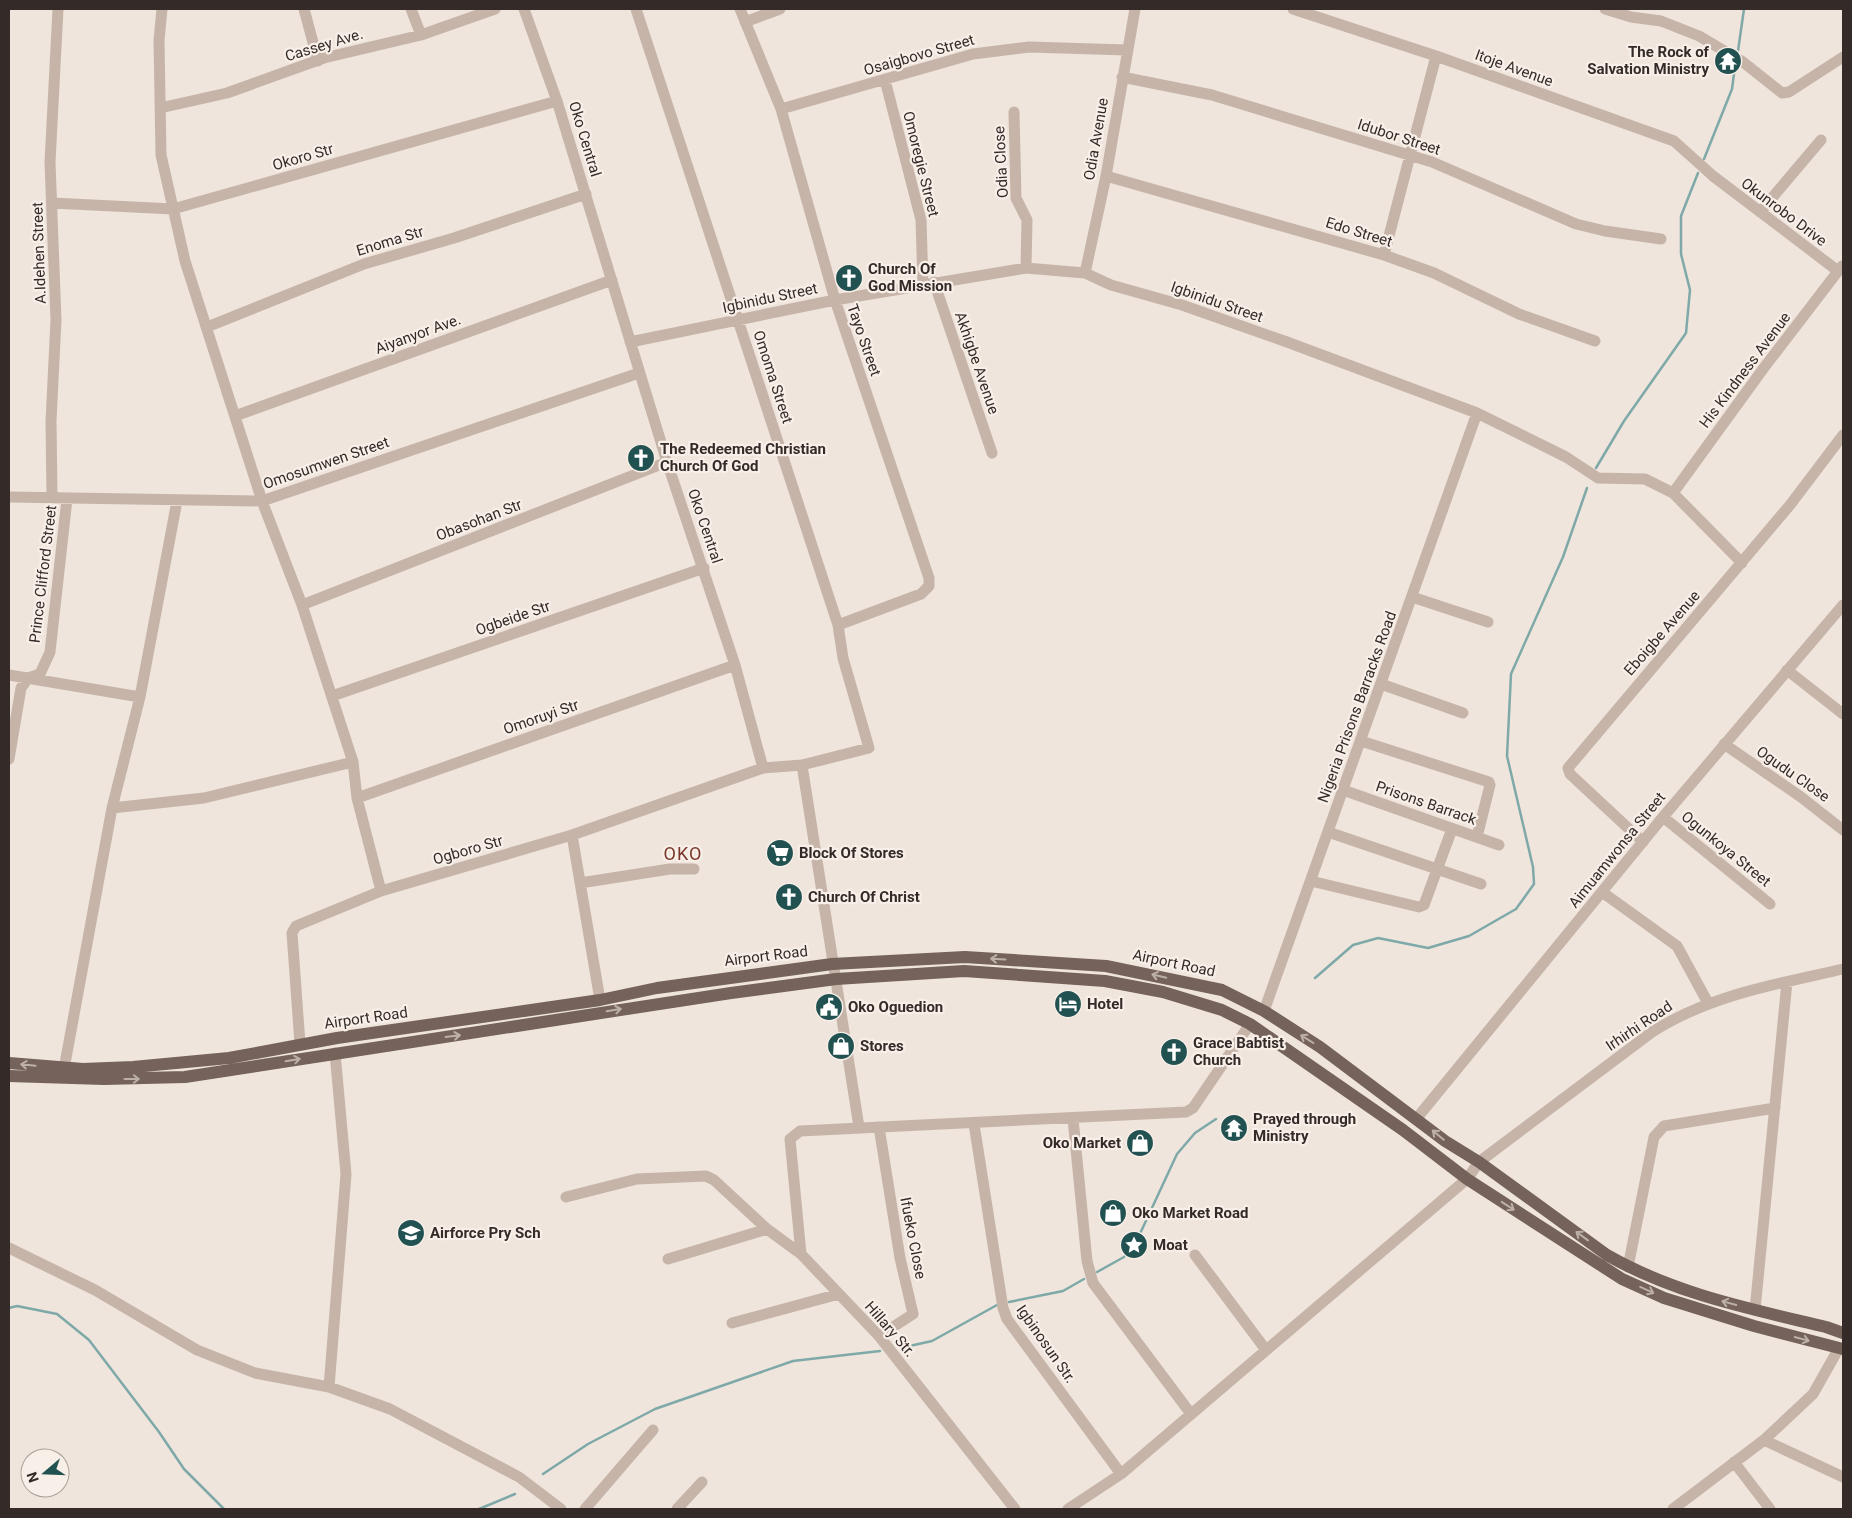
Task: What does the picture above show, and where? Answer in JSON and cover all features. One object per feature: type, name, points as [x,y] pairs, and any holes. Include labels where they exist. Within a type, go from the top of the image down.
[{"type":"main road","name":"Airport Road","points":[[9,1063],[64,1069],[133,1067],[221,1059],[300,1044],[600,1000],[657,988],[832,964],[965,957],[1106,966],[1222,990],[1264,1011],[1320,1046],[1445,1141],[1479,1162],[1607,1255],[1628,1267],[1681,1290],[1843,1333]]},
{"type":"main road","name":"Airport Road","points":[[9,1076],[97,1079],[185,1077],[673,1001],[836,979],[964,971],[1105,982],[1163,992],[1222,1010],[1250,1024],[1403,1130],[1467,1180],[1622,1278],[1664,1298],[1754,1326],[1841,1349]]},
{"type":"street","name":"A.Idehen Street","points":[[52,497],[51,421],[56,320],[50,162],[58,9]]},
{"type":"street","points":[[162,9],[159,40],[161,155],[185,261],[262,501],[302,605],[354,762],[357,798],[381,891]]},
{"type":"street","points":[[304,9],[318,61]]},
{"type":"street","points":[[411,9],[421,35]]},
{"type":"street","name":"Cassey Ave.","points":[[160,108],[227,93],[318,61],[421,35],[495,9]]},
{"type":"street","name":"Oko Central","points":[[524,9],[557,101],[667,462],[735,665],[763,768]]},
{"type":"street","name":"Omoma Street","points":[[636,9],[838,625],[843,658],[869,748],[802,765]]},
{"type":"street","name":"Tayo Street","points":[[740,9],[781,109],[835,300],[929,578],[929,586],[921,594],[838,625]]},
{"type":"street","points":[[745,22],[780,9]]},
{"type":"street","name":"Odia Avenue","points":[[1085,273],[1106,176],[1126,50],[1135,9]]},
{"type":"street","name":"Itoje Avenue","points":[[1293,9],[1436,56],[1674,141],[1713,176]]},
{"type":"street","points":[[1605,9],[1631,18],[1661,21],[1699,36],[1743,62],[1782,93],[1789,92],[1843,57]]},
{"type":"street","points":[[1661,21],[1662,9]]},
{"type":"street","name":"Osaigbovo Street","points":[[781,109],[973,54],[1030,47],[1126,50]]},
{"type":"street","points":[[1384,255],[1436,56]]},
{"type":"street","name":"Idubor Street","points":[[1122,76],[1212,95],[1432,162],[1576,224],[1605,231],[1661,239]]},
{"type":"street","name":"Omoregie Street","points":[[885,80],[921,220],[929,283]]},
{"type":"street","name":"Okoro Str","points":[[52,203],[173,209],[557,101]]},
{"type":"street","name":"Odia Close","points":[[1014,112],[1016,198],[1027,220],[1026,268]]},
{"type":"street","points":[[1760,212],[1821,140]]},
{"type":"street","name":"Edo Street","points":[[1106,176],[1384,255],[1434,273],[1520,314],[1595,341]]},
{"type":"street","name":"Okunrobo Drive","points":[[1713,176],[1760,212],[1841,268]]},
{"type":"street","name":"Enoma Str","points":[[207,327],[364,264],[454,238],[586,194]]},
{"type":"street","name":"Igbinidu Street","points":[[630,342],[835,300],[1026,268],[1085,273],[1111,284],[1287,342],[1477,413],[1566,457],[1598,478],[1645,479],[1673,493],[1742,563]]},
{"type":"street","name":"His Kindness Avenue","points":[[1673,493],[1841,268]]},
{"type":"street","name":"Aiyanyor Ave.","points":[[235,416],[612,280]]},
{"type":"street","name":"Akhigbe Avenue","points":[[929,283],[992,453]]},
{"type":"street","name":"Omosumwen Street","points":[[9,497],[262,501],[639,373]]},
{"type":"street","name":"Nigeria Prisons Barracks Road","points":[[1264,1011],[1477,413]]},
{"type":"street","name":"Eboigbe Avenue","points":[[1643,842],[1570,774],[1568,768],[1790,505],[1843,435]]},
{"type":"street","name":"Obasohan Str","points":[[302,605],[667,462]]},
{"type":"street","name":"Prince Clifford Street","points":[[9,759],[20,688],[28,678],[40,674],[50,652],[67,499]]},
{"type":"street","points":[[64,1069],[112,808],[140,697],[177,501]]},
{"type":"street","name":"Ogbeide Str","points":[[332,696],[704,568]]},
{"type":"street","points":[[1412,597],[1488,622]]},
{"type":"street","name":"Aimuamwonsa Street","points":[[1417,1118],[1663,817],[1843,605]]},
{"type":"street","name":"Omoruyi Str","points":[[357,798],[735,665]]},
{"type":"street","points":[[1787,670],[1843,714]]},
{"type":"street","points":[[9,675],[140,697]]},
{"type":"street","points":[[1381,684],[1463,713]]},
{"type":"street","points":[[1361,741],[1489,782],[1490,785],[1477,837]]},
{"type":"street","name":"Ogudu Close","points":[[1724,744],[1801,797],[1843,830]]},
{"type":"street","points":[[112,808],[204,798],[354,762]]},
{"type":"street","points":[[763,768],[802,765],[859,1127]]},
{"type":"street","name":"Ogboro Str","points":[[300,1044],[292,933],[296,926],[381,891],[572,835],[763,768]]},
{"type":"street","name":"Prisons Barrack","points":[[1343,790],[1499,845]]},
{"type":"street","name":"Ogunkoya Street","points":[[1663,817],[1770,904]]},
{"type":"street","points":[[1311,881],[1419,907],[1424,905],[1452,829]]},
{"type":"street","points":[[1328,832],[1480,884]]},
{"type":"street","points":[[572,835],[600,1000]]},
{"type":"street","points":[[580,883],[670,869],[694,869]]},
{"type":"street","points":[[1602,892],[1677,946],[1708,1003]]},
{"type":"street","name":"Irhirhi Road","points":[[1068,1509],[1121,1474],[1467,1180],[1479,1162],[1652,1032],[1677,1016],[1708,1003],[1843,969]]},
{"type":"street","points":[[1755,1310],[1787,982]]},
{"type":"street","points":[[801,1254],[790,1150],[790,1139],[800,1131],[859,1127],[974,1124],[1186,1112],[1193,1108],[1250,1024]]},
{"type":"street","points":[[329,1387],[346,1174],[335,1053]]},
{"type":"street","points":[[1628,1267],[1654,1137],[1664,1126],[1775,1108]]},
{"type":"street","points":[[1073,1119],[1087,1261],[1093,1282],[1191,1414]]},
{"type":"street","name":"Igbinosun Str.","points":[[974,1124],[1003,1308],[1007,1319],[1121,1474]]},
{"type":"street","name":"Ifueko Close","points":[[879,1127],[900,1258],[913,1314],[879,1336]]},
{"type":"street","name":"Hillary Str.","points":[[566,1197],[638,1179],[706,1176],[714,1180],[767,1229],[801,1254],[879,1336],[1015,1509]]},
{"type":"street","points":[[668,1259],[767,1229]]},
{"type":"street","points":[[9,1248],[95,1290],[197,1350],[255,1373],[329,1387],[398,1414],[519,1477],[561,1509]]},
{"type":"street","points":[[1195,1255],[1266,1350]]},
{"type":"street","points":[[732,1323],[839,1294]]},
{"type":"street","points":[[1843,1328],[1843,1333]]},
{"type":"street","points":[[1673,1509],[1764,1440],[1813,1394],[1841,1349]]},
{"type":"street","points":[[585,1509],[653,1430]]},
{"type":"street","points":[[1764,1440],[1843,1477]]},
{"type":"street","points":[[1734,1462],[1770,1509]]},
{"type":"street","points":[[677,1509],[702,1482]]},
{"type":"waterway","points":[[1738,51],[1744,9]]},
{"type":"waterway","points":[[1704,159],[1732,89],[1735,66]]},
{"type":"waterway","points":[[1596,468],[1624,421],[1686,333],[1690,290],[1681,254],[1681,216],[1698,173]]},
{"type":"waterway","points":[[1315,978],[1353,945],[1378,938],[1428,948],[1469,936],[1516,909],[1534,884],[1533,867],[1507,756],[1511,674],[1563,557],[1587,488]]},
{"type":"waterway","points":[[1097,1272],[1124,1257],[1138,1238],[1177,1154],[1195,1133],[1216,1119]]},
{"type":"waterway","points":[[1009,1302],[1063,1291],[1084,1279]]},
{"type":"waterway","points":[[905,1347],[932,1341],[997,1305]]},
{"type":"waterway","points":[[9,1308],[17,1306],[57,1314],[89,1340],[159,1432],[184,1469],[224,1509]]},
{"type":"waterway","points":[[543,1474],[588,1444],[655,1409],[793,1361],[880,1351]]},
{"type":"waterway","points":[[479,1509],[515,1494]]},
{"type":"place","name":"The Rock of Salvation Ministry","points":[[1728,61]]},
{"type":"place","name":"Church Of God Mission","points":[[849,278]]},
{"type":"place","name":"The Redeemed Christian Church Of God","points":[[641,458]]},
{"type":"place","name":"Block Of Stores","points":[[780,853]]},
{"type":"place","name":"Church Of Christ","points":[[789,897]]},
{"type":"place","name":"Hotel","points":[[1068,1004]]},
{"type":"place","name":"Oko Oguedion","points":[[829,1007]]},
{"type":"place","name":"Stores","points":[[841,1046]]},
{"type":"place","name":"Grace Babtist Church","points":[[1174,1052]]},
{"type":"place","name":"Prayed through Ministry","points":[[1234,1128]]},
{"type":"place","name":"Oko Market","points":[[1140,1143]]},
{"type":"place","name":"Oko Market Road","points":[[1113,1213]]},
{"type":"place","name":"Airforce Pry Sch","points":[[411,1233]]},
{"type":"place","name":"Moat","points":[[1134,1245]]},
{"type":"district","name":"OKO","points":[[683,853]]}]
